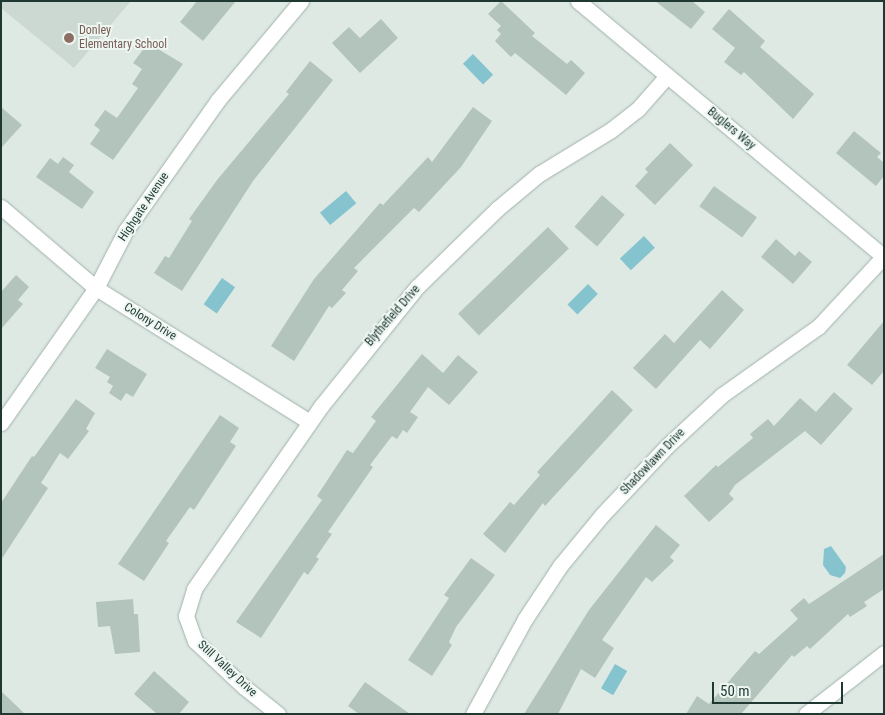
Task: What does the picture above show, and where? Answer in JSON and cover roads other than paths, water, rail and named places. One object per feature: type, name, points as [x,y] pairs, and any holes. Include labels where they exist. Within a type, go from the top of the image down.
[{"type":"street","name":"Highgate Avenue","points":[[1,423],[96,288],[126,230],[222,94],[301,1]]},
{"type":"street","name":"Buglers Way","points":[[578,1],[884,257]]},
{"type":"street","name":"Blythefield Drive","points":[[186,616],[194,590],[310,422],[365,348],[416,287],[457,247],[539,174],[611,130],[637,110],[667,76]]},
{"type":"street","name":"Colony Drive","points":[[1,207],[96,288],[310,422]]},
{"type":"street","name":"Shadowlawn Drive","points":[[473,714],[525,619],[560,566],[602,515],[685,429],[729,390],[819,326],[884,257]]},
{"type":"street","name":"Still Valley Drive","points":[[186,616],[195,641],[278,714]]},
{"type":"street","points":[[806,714],[884,653]]},
{"type":"water","points":[[473,54],[493,75],[483,85],[463,64]]},
{"type":"water","points":[[346,191],[356,203],[330,225],[320,213]]},
{"type":"water","points":[[644,236],[655,248],[631,270],[620,259]]},
{"type":"water","points":[[222,278],[235,287],[217,313],[204,304]]},
{"type":"water","points":[[588,284],[598,294],[577,314],[567,305]]},
{"type":"water","points":[[831,546],[846,567],[845,573],[840,578],[830,575],[823,565],[824,549]]},
{"type":"water","points":[[615,664],[627,671],[613,695],[601,688]]},
{"type":"place","name":"Donley Elementary School","points":[[69,38]]}]
